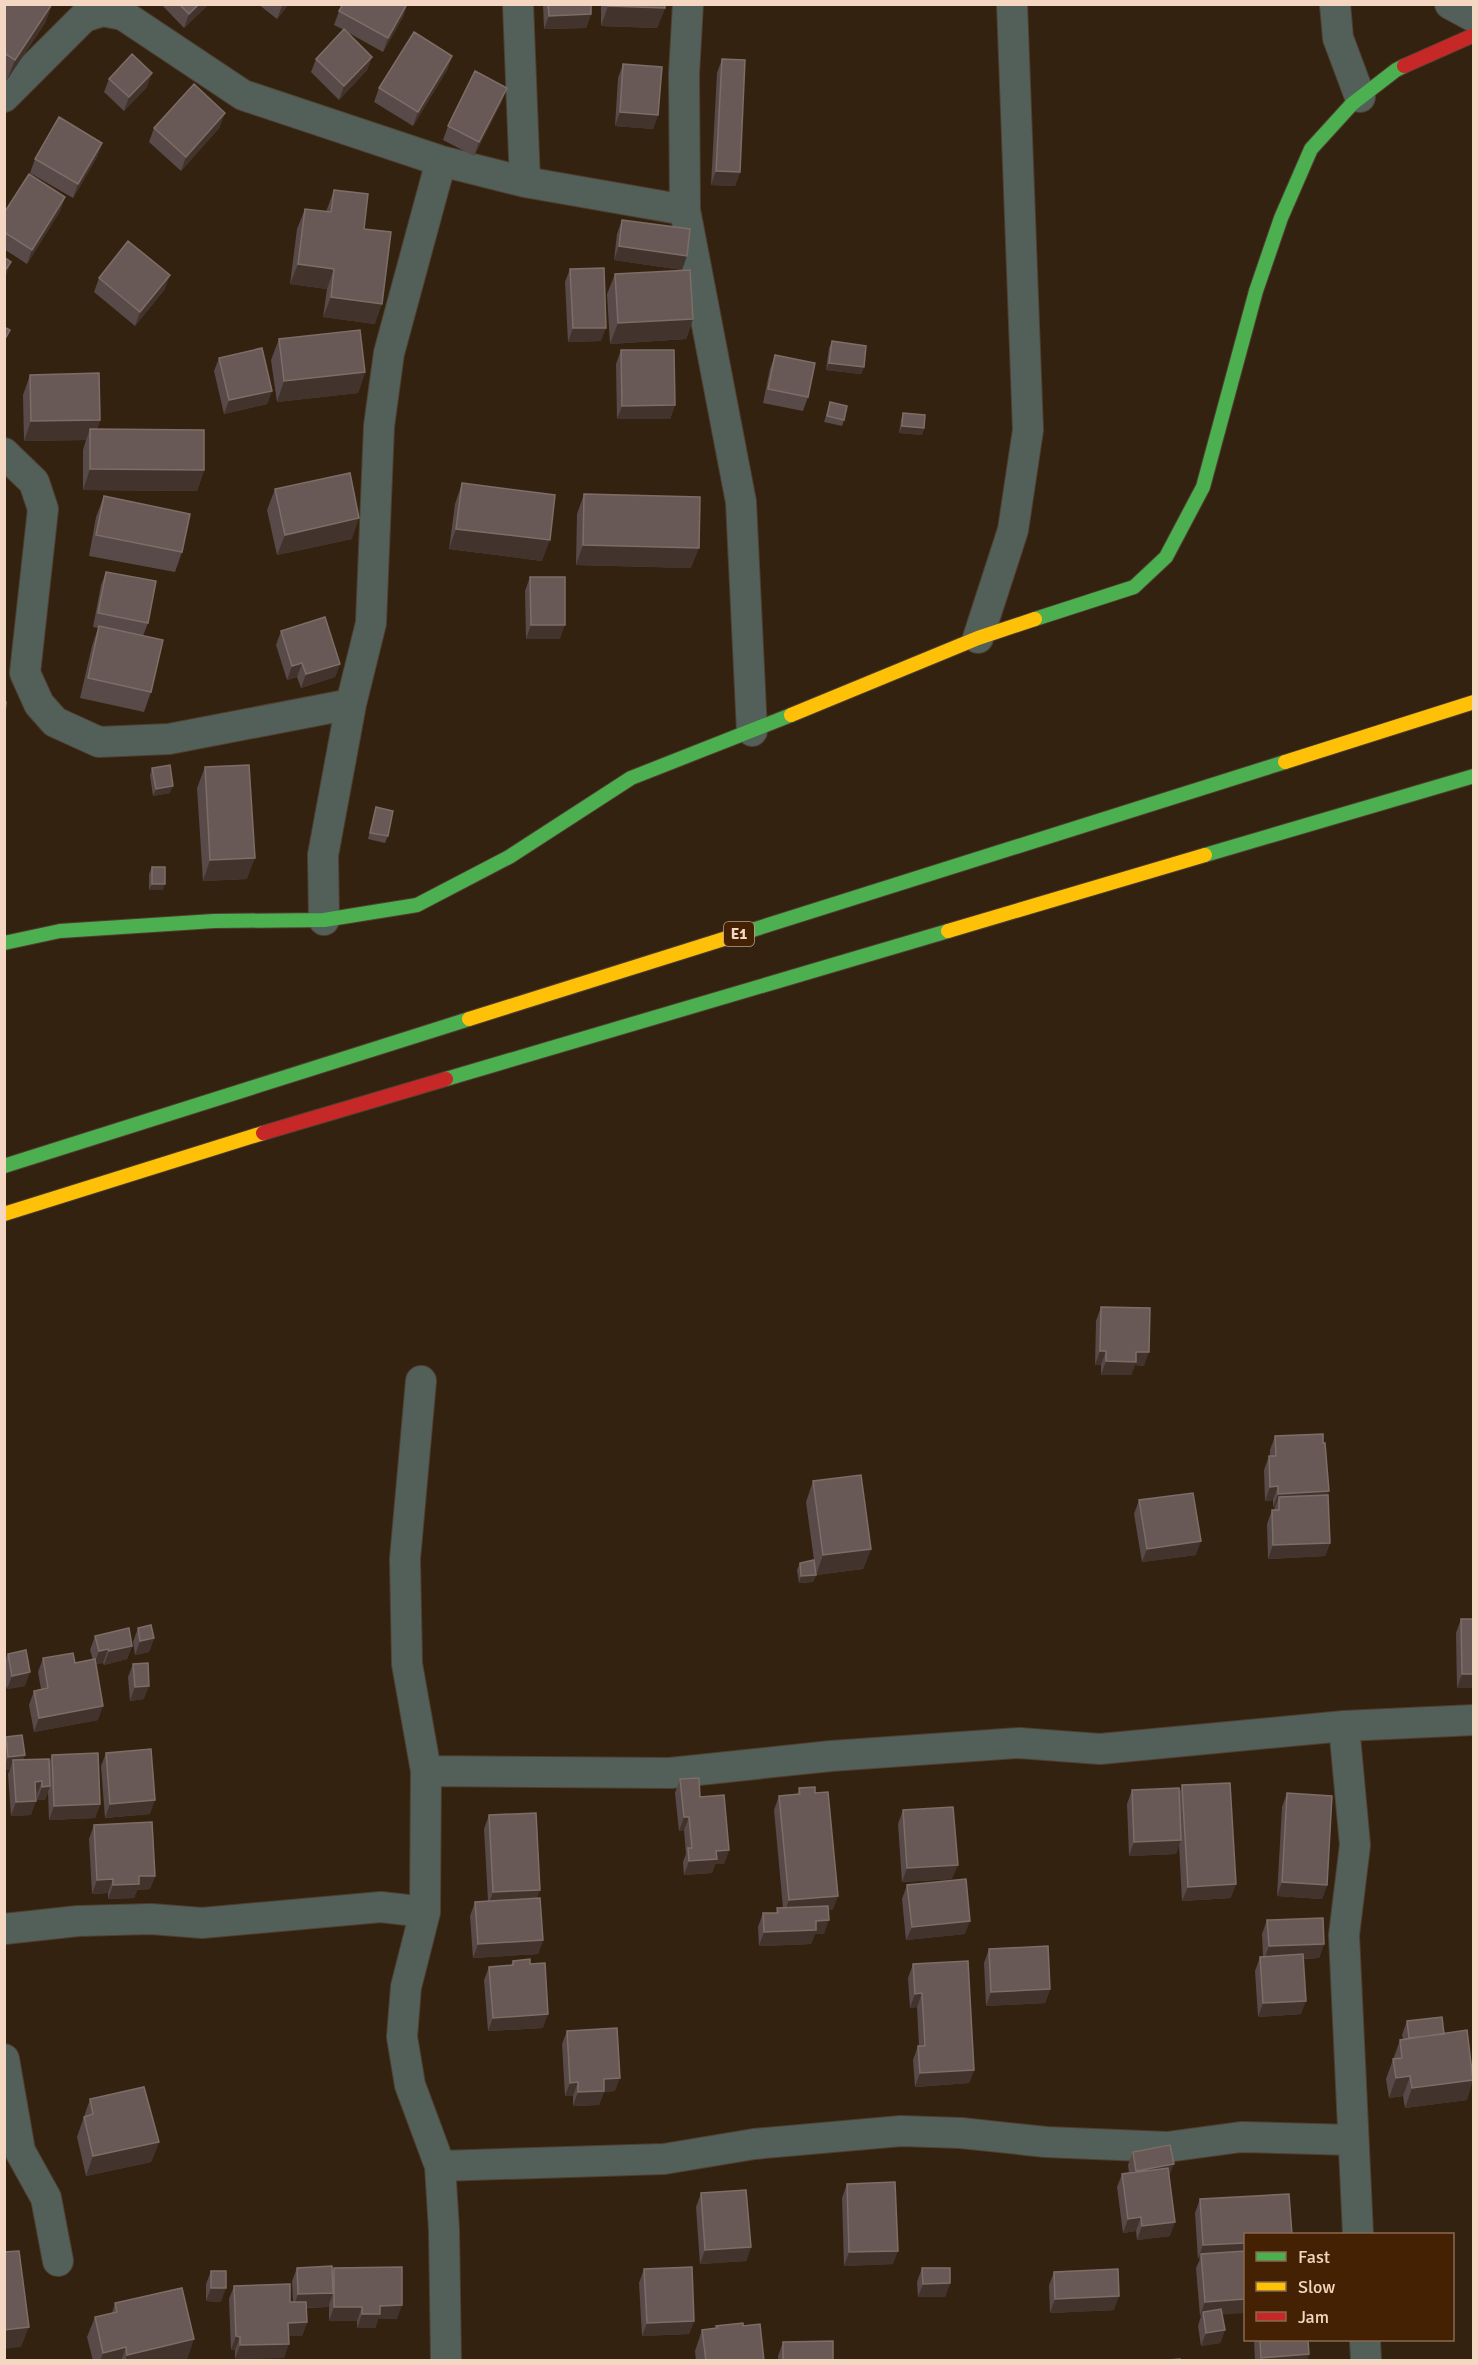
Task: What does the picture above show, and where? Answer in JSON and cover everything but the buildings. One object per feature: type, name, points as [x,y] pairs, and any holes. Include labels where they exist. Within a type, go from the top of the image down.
[{"type":"main road","points":[[4,943],[60,931],[214,921],[324,920],[417,905],[509,857],[631,778],[978,638],[1134,587],[1166,557],[1203,487],[1256,291],[1281,218],[1311,149],[1360,97],[1396,70],[1473,35]]},
{"type":"main road","name":"E1","points":[[4,1166],[1473,702]]},
{"type":"main road","points":[[4,1214],[186,1156],[1473,776]]},
{"type":"street","points":[[687,4],[684,74],[685,210],[741,502],[752,731]]},
{"type":"street","points":[[978,638],[1013,530],[1028,430],[1012,4]]},
{"type":"street","points":[[1335,4],[1338,38],[1360,97]]},
{"type":"street","points":[[1450,4],[1473,17]]},
{"type":"street","points":[[517,5],[525,182]]},
{"type":"street","points":[[4,97],[84,17],[103,11],[123,15],[243,94],[441,161],[525,182],[685,210]]},
{"type":"street","points":[[324,920],[323,855],[351,704],[371,623],[379,426],[389,353],[441,161]]},
{"type":"street","points":[[4,453],[34,482],[43,509],[25,673],[39,704],[55,722],[99,742],[169,739],[351,704]]},
{"type":"street","points":[[421,1381],[405,1559],[407,1664],[426,1771],[425,1912],[406,1987],[402,2037],[410,2085],[440,2166],[444,2230],[446,2361]]},
{"type":"street","points":[[426,1771],[550,1770],[670,1773],[831,1756],[1019,1743],[1100,1749],[1344,1726],[1473,1720]]},
{"type":"street","points":[[1344,1726],[1355,1845],[1344,1935],[1358,2233]]},
{"type":"street","points":[[4,1929],[78,1921],[151,1919],[202,1923],[381,1907],[425,1912]]},
{"type":"street","points":[[4,2059],[20,2151],[46,2198],[58,2261]]},
{"type":"street","points":[[440,2166],[664,2159],[754,2144],[901,2131],[961,2133],[1046,2142],[1167,2147],[1241,2137],[1353,2140]]},
{"type":"street","points":[[1365,2341],[1366,2361]]},
{"type":"traffic: fast","points":[[1035,619],[1134,587],[1166,557],[1203,487],[1256,291],[1281,218],[1311,149],[1352,104],[1404,66]]},
{"type":"traffic: fast","points":[[4,943],[60,931],[214,921],[324,920],[417,905],[509,857],[631,778],[791,715]]},
{"type":"traffic: fast","points":[[746,932],[1285,762]]},
{"type":"traffic: fast","points":[[1205,855],[1474,776]]},
{"type":"traffic: fast","points":[[446,1079],[948,931]]},
{"type":"traffic: fast","points":[[4,1166],[469,1019]]},
{"type":"traffic: slow","points":[[791,715],[978,638],[1035,619]]},
{"type":"traffic: slow","points":[[1285,762],[1474,702]]},
{"type":"traffic: slow","points":[[948,931],[1205,855]]},
{"type":"traffic: slow","points":[[469,1019],[746,932]]},
{"type":"traffic: slow","points":[[4,1214],[263,1133]]},
{"type":"traffic: jam","points":[[1404,66],[1474,35]]},
{"type":"traffic: jam","points":[[263,1133],[446,1079]]}]
